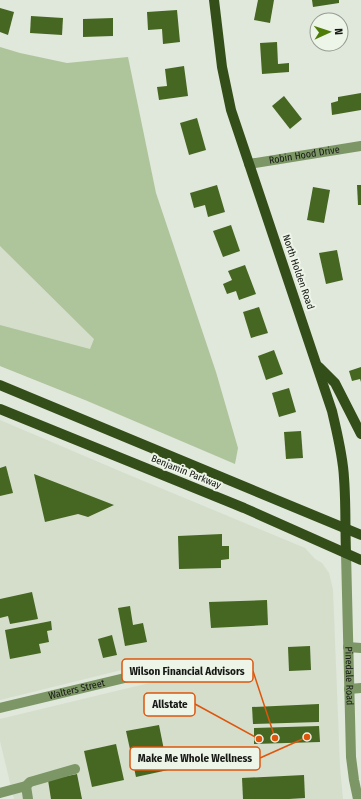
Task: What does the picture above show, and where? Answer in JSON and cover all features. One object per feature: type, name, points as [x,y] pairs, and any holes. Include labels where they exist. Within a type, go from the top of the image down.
[{"type":"main road","name":"North Holden Road","points":[[214,0],[222,67],[231,110],[332,411],[339,441],[344,477],[346,553]]},
{"type":"main road","points":[[318,366],[335,383],[360,428]]},
{"type":"main road","name":"Benjamin Parkway","points":[[0,385],[345,528],[361,536]]},
{"type":"main road","name":"Benjamin Parkway","points":[[0,409],[244,508],[361,560]]},
{"type":"street","name":"Robin Hood Drive","points":[[248,164],[361,146]]},
{"type":"street","name":"Pinedale Road","points":[[346,553],[351,757],[356,766],[358,792]]},
{"type":"street","points":[[348,647],[361,648]]},
{"type":"street","name":"Walters Street","points":[[0,708],[154,671]]},
{"type":"street","points":[[349,689],[361,688]]},
{"type":"street","points":[[0,793],[26,786],[30,782],[75,769]]},
{"type":"street","points":[[26,786],[28,799]]},
{"type":"shaded area","points":[[0,227],[109,341],[85,400],[0,366]]},
{"type":"shaded area","points":[[0,420],[305,548],[315,559],[322,563],[329,573],[333,590],[340,768],[343,799],[14,799],[0,741],[0,719],[162,680],[158,661],[0,700]]},
{"type":"green space","points":[[0,47],[67,63],[128,57],[156,193],[216,372],[238,448],[235,464],[85,400],[0,366],[0,325],[90,349],[94,339],[0,246]]},
{"type":"building","points":[[258,0],[274,0],[270,23],[254,20]]},
{"type":"building","points":[[312,0],[339,0],[339,3],[313,7]]},
{"type":"building","points":[[0,8],[14,12],[8,35],[0,32]]},
{"type":"building","points":[[177,10],[180,42],[163,44],[162,29],[148,30],[147,12]]},
{"type":"building","points":[[31,16],[63,18],[62,35],[30,33]]},
{"type":"building","points":[[113,18],[113,36],[83,37],[83,19]]},
{"type":"building","points":[[277,42],[278,64],[289,63],[289,72],[262,74],[260,43]]},
{"type":"building","points":[[184,66],[188,96],[159,100],[157,87],[167,86],[165,69]]},
{"type":"building","points":[[361,93],[361,110],[332,115],[331,103],[338,101],[338,97]]},
{"type":"building","points":[[284,96],[302,119],[290,129],[272,106]]},
{"type":"building","points":[[197,118],[206,150],[189,155],[180,123]]},
{"type":"building","points":[[217,185],[225,212],[208,217],[205,205],[194,208],[190,193]]},
{"type":"building","points":[[357,185],[361,185],[361,205],[358,205]]},
{"type":"building","points":[[313,187],[330,190],[324,223],[307,220]]},
{"type":"building","points":[[231,225],[240,251],[223,257],[213,231]]},
{"type":"building","points":[[337,250],[343,280],[326,284],[319,253]]},
{"type":"building","points":[[245,265],[256,294],[239,300],[236,291],[227,294],[223,284],[232,280],[228,271]]},
{"type":"building","points":[[259,307],[268,333],[251,338],[243,312]]},
{"type":"building","points":[[274,350],[283,374],[266,380],[258,356]]},
{"type":"building","points":[[361,367],[361,382],[360,379],[352,381],[349,371]]},
{"type":"building","points":[[289,388],[296,412],[279,417],[272,393]]},
{"type":"building","points":[[301,431],[303,458],[286,459],[284,432]]},
{"type":"building","points":[[6,466],[13,493],[0,496],[0,468]]},
{"type":"building","points":[[34,474],[114,505],[88,517],[78,514],[45,522]]},
{"type":"building","points":[[222,534],[222,546],[229,546],[229,559],[221,560],[221,568],[179,569],[178,536]]},
{"type":"building","points":[[32,592],[38,619],[10,624],[8,616],[0,618],[0,599]]},
{"type":"building","points":[[267,600],[268,625],[211,628],[209,602]]},
{"type":"building","points":[[130,606],[133,625],[143,623],[147,642],[125,646],[118,608]]},
{"type":"building","points":[[51,621],[52,630],[47,631],[49,642],[39,644],[41,653],[10,659],[5,630]]},
{"type":"building","points":[[112,635],[117,655],[103,658],[98,639]]},
{"type":"building","points":[[310,646],[311,670],[289,671],[288,647]]},
{"type":"building","points":[[319,704],[319,722],[253,724],[252,707]]},
{"type":"building","points":[[159,725],[168,770],[136,777],[126,731]]},
{"type":"building","points":[[319,726],[320,742],[254,744],[254,728]]},
{"type":"building","points":[[116,744],[124,780],[92,787],[84,751]]},
{"type":"building","points":[[77,774],[82,799],[51,799],[48,780]]},
{"type":"building","points":[[304,775],[305,798],[243,799],[242,778]]},
{"type":"place","name":"Make Me Whole Wellness","points":[[307,737]]},
{"type":"place","name":"Wilson Financial Advisors","points":[[275,738]]},
{"type":"place","name":"Allstate","points":[[259,739]]}]
